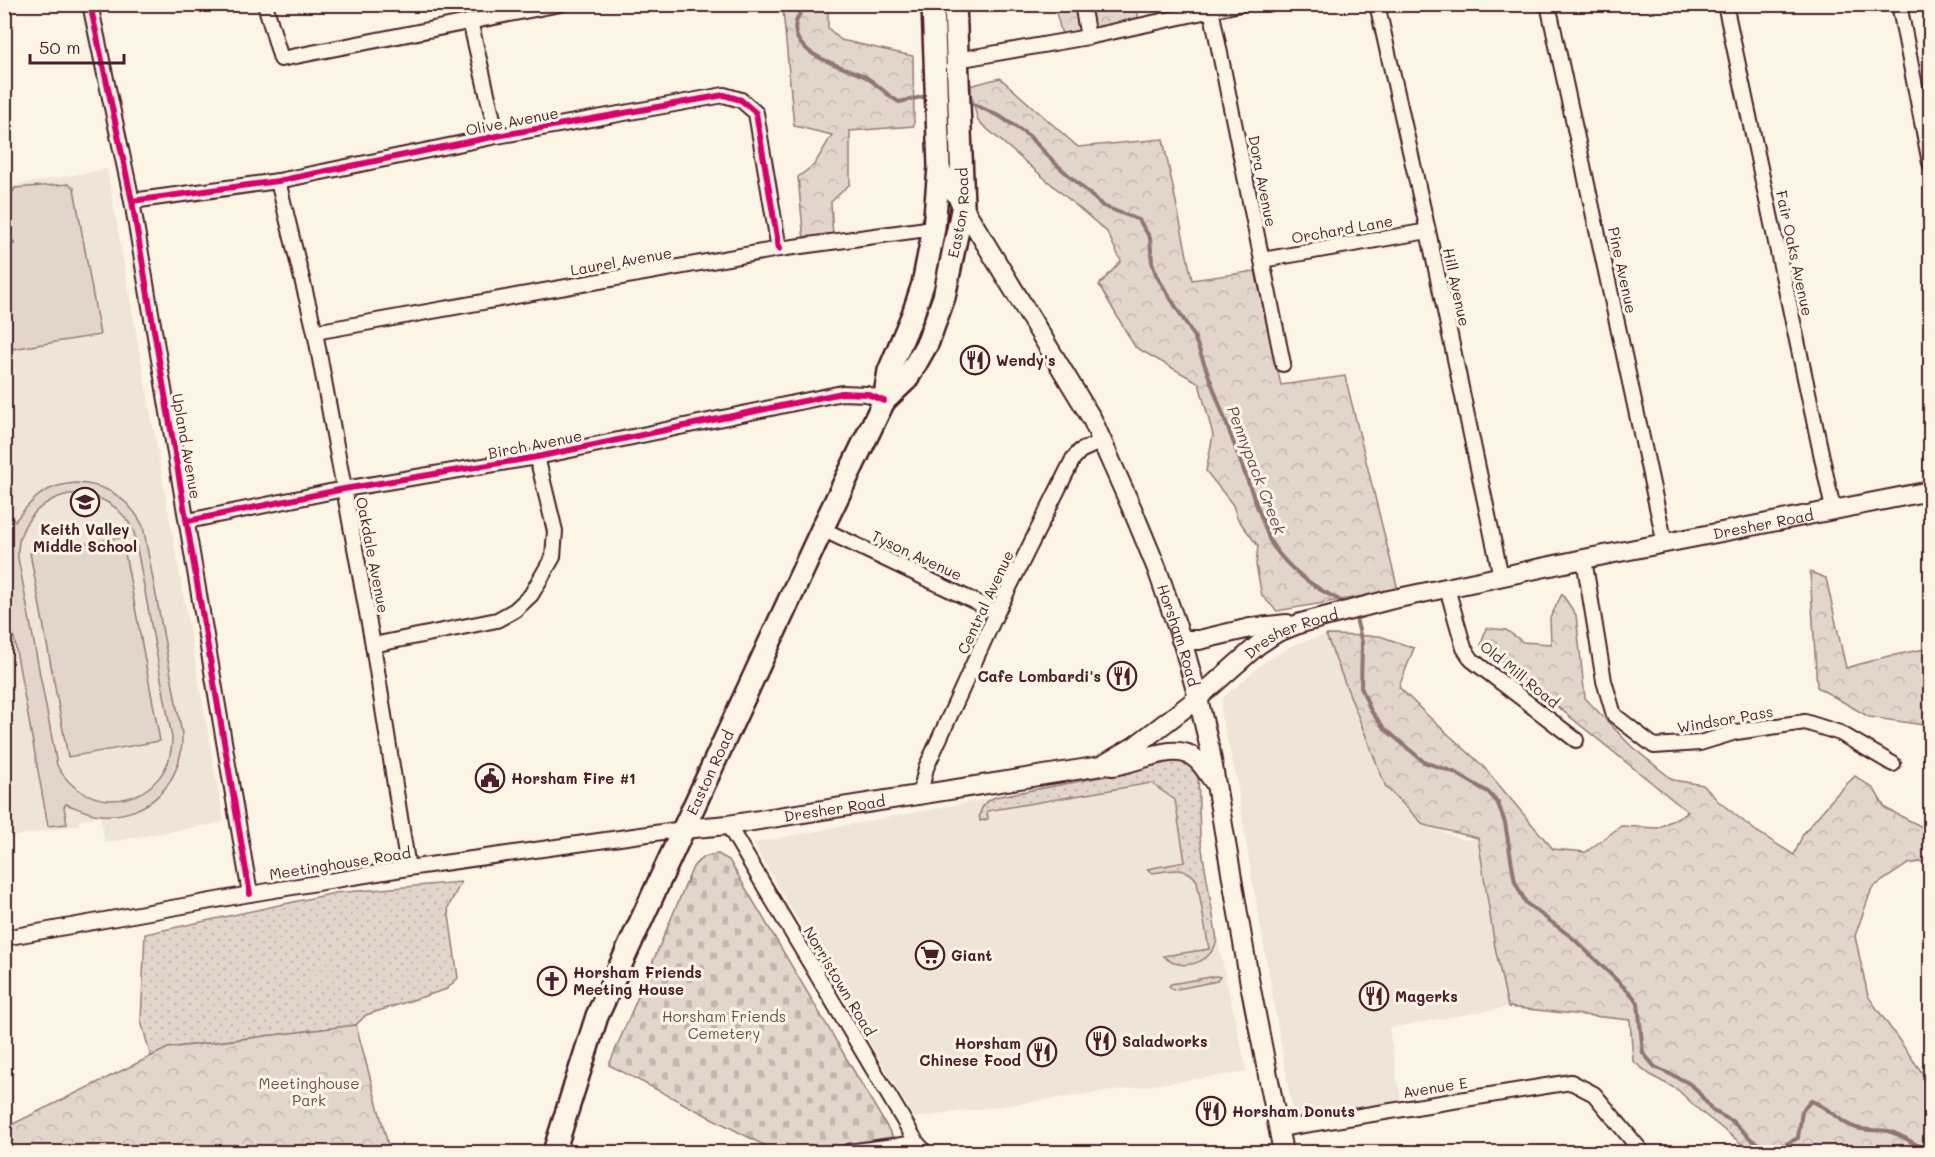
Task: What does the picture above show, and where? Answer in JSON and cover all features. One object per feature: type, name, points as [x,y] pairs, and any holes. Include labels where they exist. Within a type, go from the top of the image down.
[{"type":"highway","name":"Easton Road","points":[[554,1152],[597,1016],[822,529],[884,401],[888,371],[913,314],[923,284],[934,228],[939,167],[933,4]]},
{"type":"highway","name":"Easton Road","points":[[884,401],[907,379],[928,342],[944,297],[963,205],[955,4]]},
{"type":"main road","name":"Horsham Road","points":[[939,167],[1092,419],[1157,569],[1198,699],[1218,787],[1250,984],[1283,1152]]},
{"type":"main road","name":"Dresher Road","points":[[683,829],[728,825],[1101,766],[1134,746],[1198,699],[1258,645],[1276,633],[1307,621],[1389,600],[1584,559],[1930,491]]},
{"type":"main road","points":[[1181,640],[1199,640],[1250,628],[1307,621]]},
{"type":"main road","points":[[1101,766],[1118,765],[1169,752],[1186,753],[1197,760],[1218,787]]},
{"type":"street","name":"Upland Avenue","points":[[90,4],[132,201],[250,894]]},
{"type":"street","points":[[265,4],[281,59],[560,4]]},
{"type":"street","points":[[1082,4],[1088,37]]},
{"type":"street","points":[[957,60],[1088,37],[1211,7],[1240,4]]},
{"type":"street","name":"Hill Avenue","points":[[1377,4],[1428,231],[1501,577]]},
{"type":"street","name":"Pine Avenue","points":[[1548,4],[1665,543]]},
{"type":"street","name":"Fair Oaks Avenue","points":[[1725,4],[1833,509]]},
{"type":"street","points":[[1899,4],[1930,163]]},
{"type":"street","name":"Dora Avenue","points":[[1211,7],[1283,364]]},
{"type":"street","points":[[470,21],[497,136]]},
{"type":"street","name":"Olive Avenue","points":[[132,201],[278,181],[497,136],[724,95],[741,100],[756,113],[779,249]]},
{"type":"street","name":"Oakdale Avenue","points":[[278,181],[315,332],[373,645],[408,868]]},
{"type":"street","name":"Laurel Avenue","points":[[315,332],[779,249],[934,228]]},
{"type":"street","name":"Orchard Lane","points":[[1262,260],[1428,231]]},
{"type":"street","name":"Birch Avenue","points":[[188,521],[344,489],[537,457],[842,393],[867,394],[884,401]]},
{"type":"street","name":"Central Avenue","points":[[920,794],[926,768],[997,612],[1073,459],[1080,451],[1102,441]]},
{"type":"street","points":[[373,645],[497,620],[515,610],[531,595],[553,557],[555,531],[537,457]]},
{"type":"street","name":"Tyson Avenue","points":[[822,529],[997,612]]},
{"type":"street","name":"Windsor Pass","points":[[1584,559],[1604,681],[1614,715],[1654,746],[1700,743],[1736,732],[1805,722],[1840,733],[1893,764]]},
{"type":"street","name":"Old Mill Road","points":[[1447,588],[1464,648],[1472,660],[1576,740]]},
{"type":"street","name":"Norristown Road","points":[[728,825],[921,1148]]},
{"type":"street","name":"Meetinghouse Road","points":[[4,938],[408,868],[683,829]]},
{"type":"street","name":"Avenue E","points":[[1279,1129],[1571,1082],[1594,1094],[1642,1152]]},
{"type":"street","points":[[848,1152],[921,1148]]},
{"type":"shaded area","name":"Keith Valley Middle School","points":[[107,169],[224,822],[105,843],[100,816],[79,820],[79,825],[5,838],[5,187]]},
{"type":"shaded area","points":[[1326,635],[1392,784],[1424,825],[1465,840],[1481,837],[1508,1007],[1389,1028],[1402,1106],[1308,1120],[1292,1109],[1237,780],[1221,716],[1221,706],[1223,698],[1263,663],[1295,644]]},
{"type":"shaded area","points":[[1175,763],[1195,838],[1247,1072],[914,1118],[753,843]]},
{"type":"green space","points":[[785,5],[828,5],[828,28],[841,40],[913,56],[914,126],[850,131],[850,184],[831,202],[833,238],[804,241],[798,177],[814,165],[832,135],[794,126],[783,10]]},
{"type":"green space","points":[[1054,5],[1136,5],[1139,20],[1062,35]]},
{"type":"green space","points":[[1000,78],[1078,147],[1163,139],[1192,280],[1255,271],[1281,385],[1345,376],[1398,590],[1277,611],[1262,596],[1256,565],[1258,546],[1237,518],[1233,505],[1206,471],[1213,435],[1199,383],[1135,347],[1099,285],[1121,261],[1107,232],[978,121],[969,86]]},
{"type":"green space","points":[[69,184],[74,188],[100,335],[5,350],[5,246],[15,244],[6,223],[8,202],[15,188]]},
{"type":"green space","points":[[65,484],[87,484],[107,490],[131,508],[143,526],[182,734],[177,767],[160,794],[148,804],[118,815],[101,815],[66,804],[64,807],[67,824],[48,826],[5,589],[5,499],[10,518],[15,521],[34,499],[48,490]],"holes":[[[80,494],[108,502],[129,523],[134,532],[172,738],[168,761],[158,779],[144,791],[126,798],[107,800],[88,795],[71,783],[57,765],[18,558],[21,535],[31,517],[48,502],[58,497]]]},
{"type":"green space","points":[[122,537],[160,741],[68,757],[30,553]]},
{"type":"green space","points":[[1810,572],[1826,578],[1846,668],[1930,648],[1930,726],[1869,717],[1817,687]]},
{"type":"green space","points":[[1562,594],[1576,615],[1585,698],[1631,746],[1673,780],[1703,785],[1718,801],[1756,831],[1794,855],[1803,834],[1855,776],[1874,789],[1885,808],[1930,831],[1930,860],[1908,864],[1872,888],[1855,936],[1868,996],[1930,1084],[1930,1152],[1752,1152],[1700,1111],[1678,1090],[1652,1076],[1633,1061],[1630,1020],[1508,1007],[1495,947],[1478,838],[1424,825],[1386,787],[1326,635],[1380,636],[1414,648],[1399,687],[1482,765],[1553,849],[1586,852],[1621,826],[1658,828],[1688,812],[1481,645],[1486,628],[1506,630],[1523,642],[1551,644],[1550,618]]},
{"type":"green space","points":[[1175,758],[1193,765],[1198,774],[1200,837],[1217,940],[1209,955],[1186,965],[1170,961],[1163,956],[1209,949],[1197,881],[1183,870],[1152,873],[1147,869],[1185,862],[1175,800],[1151,783],[987,811],[988,819],[980,821],[983,807],[995,797],[1123,773]]},
{"type":"green space","name":"Horsham Friends Cemetery","points":[[718,854],[729,860],[893,1137],[796,1152],[777,1152],[609,1065],[693,867],[698,861]]},
{"type":"green space","points":[[461,882],[448,908],[458,978],[447,989],[366,1015],[356,1025],[168,1048],[151,1057],[141,1021],[145,934],[335,893]]},
{"type":"green space","points":[[1220,977],[1217,981],[1173,990],[1169,986],[1171,984]]},
{"type":"green space","name":"Meetinghouse Park","points":[[356,1025],[390,1152],[5,1152],[5,1121],[13,1124],[168,1048]]},
{"type":"waterway","name":"Pennypack Creek","points":[[804,4],[796,22],[796,33],[800,43],[809,51],[819,58],[864,76],[899,102],[931,95]]},
{"type":"waterway","name":"Pennypack Creek","points":[[967,101],[1001,117],[1029,136],[1103,206],[1139,220],[1150,238],[1152,262],[1156,275],[1194,336],[1270,541],[1280,556],[1299,574],[1345,604]]},
{"type":"waterway","name":"Pennypack Creek","points":[[1355,614],[1362,643],[1361,687],[1371,711],[1384,728],[1424,762],[1454,772],[1488,792],[1498,803],[1505,823],[1515,882],[1526,903],[1574,939],[1632,995],[1638,1003],[1643,1053],[1655,1067],[1687,1082],[1695,1088],[1713,1111],[1732,1121],[1760,1145],[1780,1147],[1798,1138],[1802,1111],[1811,1101],[1855,1128],[1888,1131],[1930,1152]]},
{"type":"cycle path","points":[[90,4],[132,201],[250,894]]},
{"type":"cycle path","points":[[132,201],[278,181],[497,136],[724,95],[741,100],[756,113],[779,249]]},
{"type":"cycle path","points":[[188,521],[344,489],[537,457],[842,393],[867,394],[884,401]]},
{"type":"place","name":"Wendy's","points":[[975,360]]},
{"type":"place","name":"Keith Valley Middle School","points":[[85,502]]},
{"type":"place","name":"Cafe Lombardi's","points":[[1122,676]]},
{"type":"place","name":"Horsham Fire #1","points":[[490,778]]},
{"type":"place","name":"Giant","points":[[930,955]]},
{"type":"place","name":"Horsham Friends Meeting House","points":[[552,981]]},
{"type":"place","name":"Magerks","points":[[1374,996]]},
{"type":"place","name":"Saladworks","points":[[1101,1041]]},
{"type":"place","name":"Horsham Chinese Food","points":[[1042,1052]]},
{"type":"place","name":"Horsham Donuts","points":[[1211,1111]]}]
